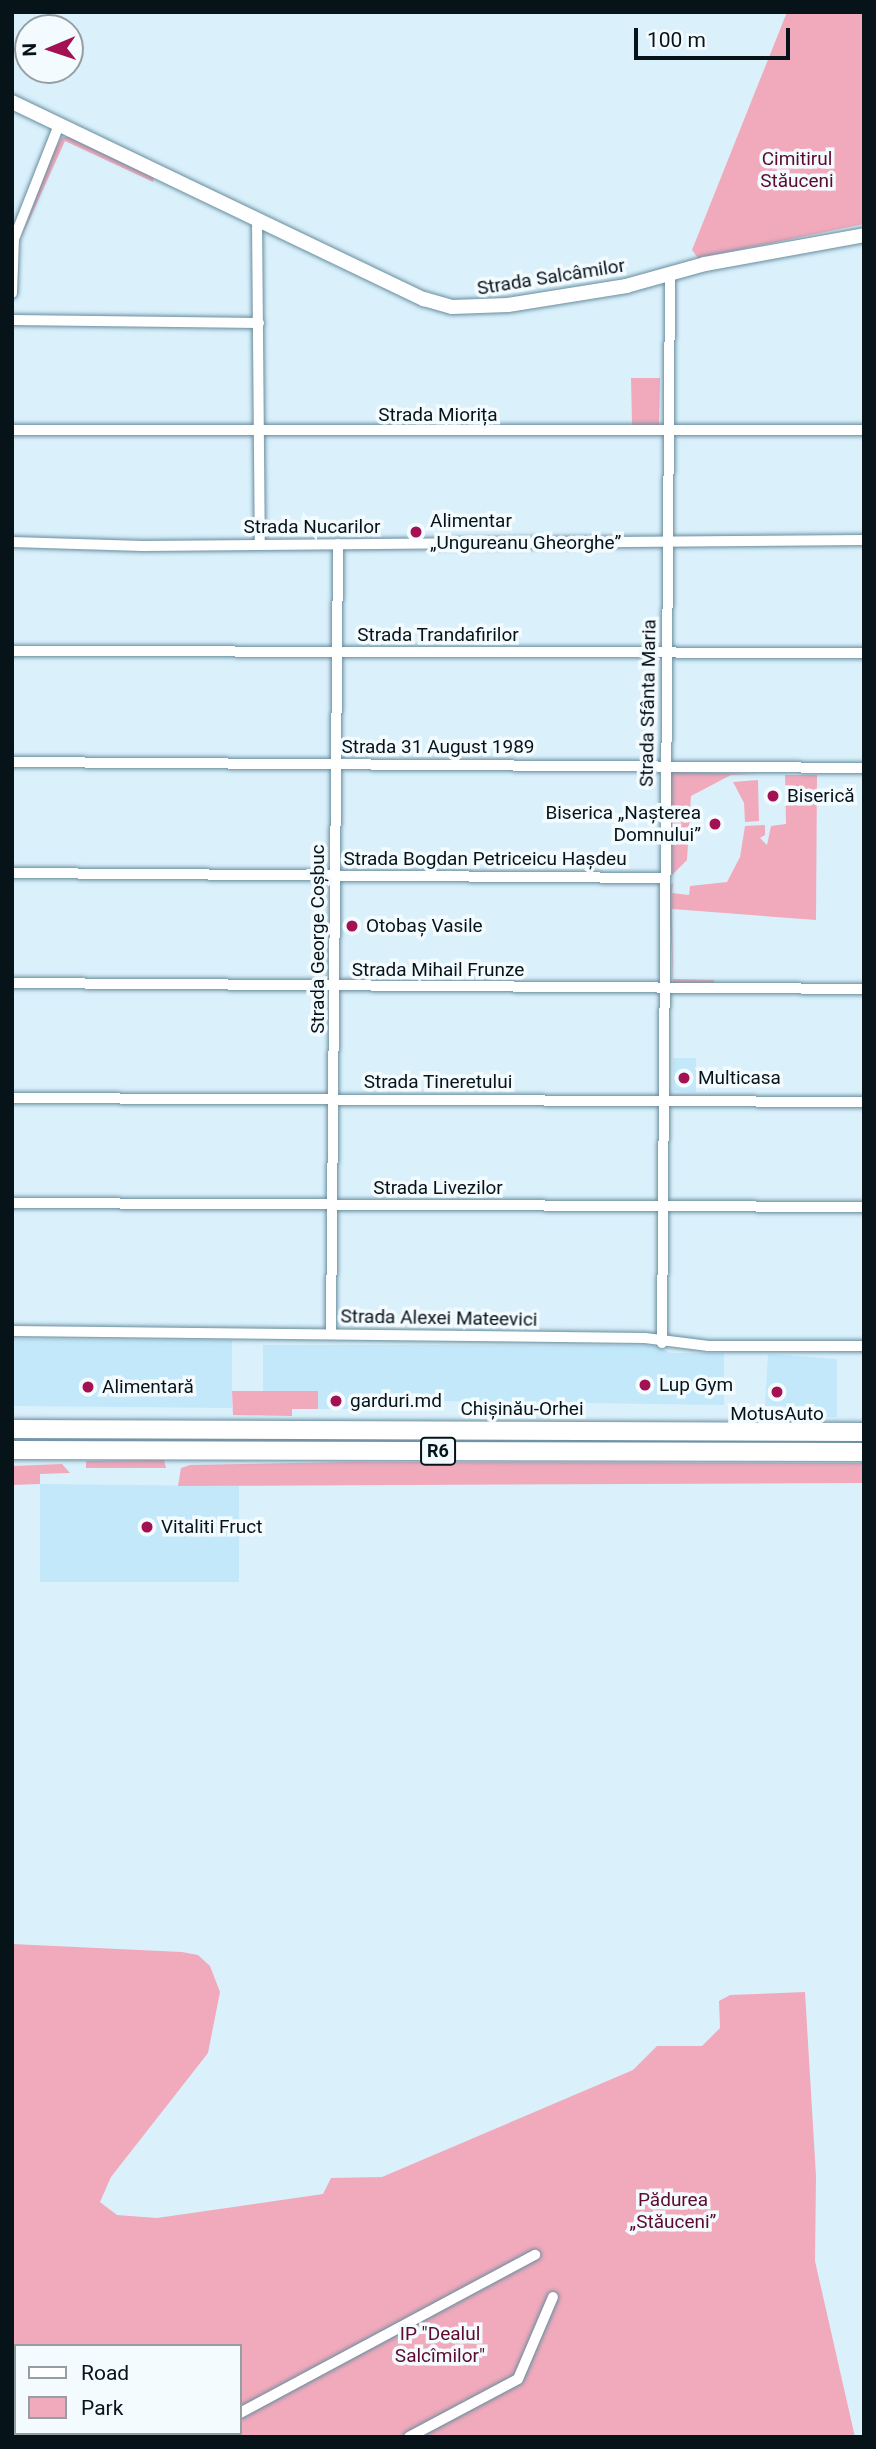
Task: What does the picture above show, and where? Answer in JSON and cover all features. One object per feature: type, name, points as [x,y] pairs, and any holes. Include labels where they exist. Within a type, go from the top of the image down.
[{"type":"highway","name":"Chișinău-Orhei","points":[[12,1429],[864,1432]]},
{"type":"highway","name":"R6","points":[[12,1450],[864,1452]]},
{"type":"street","name":"Strada Salcâmilor","points":[[12,102],[424,299],[452,307],[508,305],[864,235]]},
{"type":"street","points":[[12,293],[16,232],[59,125]]},
{"type":"street","points":[[257,220],[260,544]]},
{"type":"street","name":"Strada Sfânta Maria","points":[[662,1343],[664,765],[670,275]]},
{"type":"street","points":[[12,320],[258,323]]},
{"type":"street","name":"Strada Miorița","points":[[12,430],[259,433],[864,430]]},
{"type":"street","name":"Strada Nucarilor","points":[[12,542],[338,544],[864,540]]},
{"type":"street","name":"Strada George Coșbuc","points":[[331,1333],[335,1205],[338,544]]},
{"type":"street","name":"Strada Trandafirilor","points":[[12,651],[338,654],[864,653]]},
{"type":"street","name":"Strada 31 August 1989","points":[[12,762],[864,768]]},
{"type":"street","name":"Strada Bogdan Petriceicu Hașdeu","points":[[12,873],[664,878]]},
{"type":"street","name":"Strada Mihail Frunze","points":[[12,983],[663,990],[864,989]]},
{"type":"street","name":"Strada Tineretului","points":[[12,1098],[864,1102]]},
{"type":"street","name":"Strada Livezilor","points":[[12,1203],[864,1208]]},
{"type":"street","name":"Strada Alexei Mateevici","points":[[12,1331],[645,1338],[662,1343],[864,1346]]},
{"type":"street","points":[[242,2412],[535,2255]]},
{"type":"street","points":[[409,2437],[518,2379],[553,2297]]},
{"type":"shaded area","points":[[673,1058],[696,1058],[696,1092],[673,1091]]},
{"type":"shaded area","points":[[12,1339],[232,1340],[232,1408],[12,1406]]},
{"type":"shaded area","points":[[263,1345],[623,1345],[654,1346],[671,1353],[724,1353],[724,1405],[439,1401],[438,1409],[318,1409],[318,1391],[263,1391]]},
{"type":"shaded area","points":[[768,1354],[837,1359],[837,1417],[805,1417],[805,1407],[765,1406]]},
{"type":"shaded area","name":"Vitaliti Fruct","points":[[40,1484],[239,1486],[239,1582],[40,1582]]},
{"type":"green space","name":"Cimitirul Stăuceni","points":[[787,12],[864,12],[864,224],[698,258],[692,250]]},
{"type":"green space","points":[[69,136],[154,176],[153,182],[65,141],[22,236],[51,157],[61,138]]},
{"type":"green space","points":[[631,378],[660,378],[659,425],[632,425]]},
{"type":"green space","points":[[671,772],[758,774],[731,775],[691,796],[687,860],[672,875]]},
{"type":"green space","points":[[785,775],[817,775],[816,920],[672,909],[673,979],[714,980],[714,983],[673,983],[669,886],[673,883],[672,893],[689,895],[690,886],[727,882],[740,857],[745,826],[765,825],[765,835],[760,838],[767,845],[771,826],[786,824]]},
{"type":"green space","points":[[758,780],[759,821],[745,822],[744,803],[733,782]]},
{"type":"green space","points":[[232,1391],[318,1391],[318,1409],[292,1409],[292,1416],[233,1415]]},
{"type":"green space","points":[[164,1460],[166,1468],[86,1468],[86,1461]]},
{"type":"green space","points":[[349,1462],[864,1463],[864,1483],[178,1486],[181,1468],[190,1465]]},
{"type":"green space","points":[[62,1464],[70,1473],[40,1474],[40,1484],[12,1485],[12,1466]]},
{"type":"green space","name":"Pădurea „Stăuceni”","points":[[12,1944],[182,1952],[198,1955],[210,1966],[220,1992],[208,2053],[111,2177],[100,2202],[117,2215],[157,2218],[323,2194],[331,2178],[382,2177],[633,2070],[657,2046],[702,2046],[720,2028],[719,2001],[730,1995],[805,1992],[816,2176],[815,2261],[855,2437],[12,2437]]},
{"type":"place","name":"Alimentar „Ungureanu Gheorghe”","points":[[416,532]]},
{"type":"place","name":"Biserică","points":[[773,796]]},
{"type":"place","name":"Biserica „Nașterea Domnului”","points":[[715,824]]},
{"type":"place","name":"Otobaș Vasile","points":[[352,926]]},
{"type":"place","name":"Multicasa","points":[[684,1078]]},
{"type":"place","name":"Lup Gym","points":[[645,1385]]},
{"type":"place","name":"Alimentară","points":[[88,1387]]},
{"type":"place","name":"MotusAuto","points":[[777,1392]]},
{"type":"place","name":"garduri.md","points":[[336,1401]]},
{"type":"place","name":"Vitaliti Fruct","points":[[147,1527]]},
{"type":"park label","name":"IP \"Dealul Salcîmilor\"","points":[[440,2345]]}]
